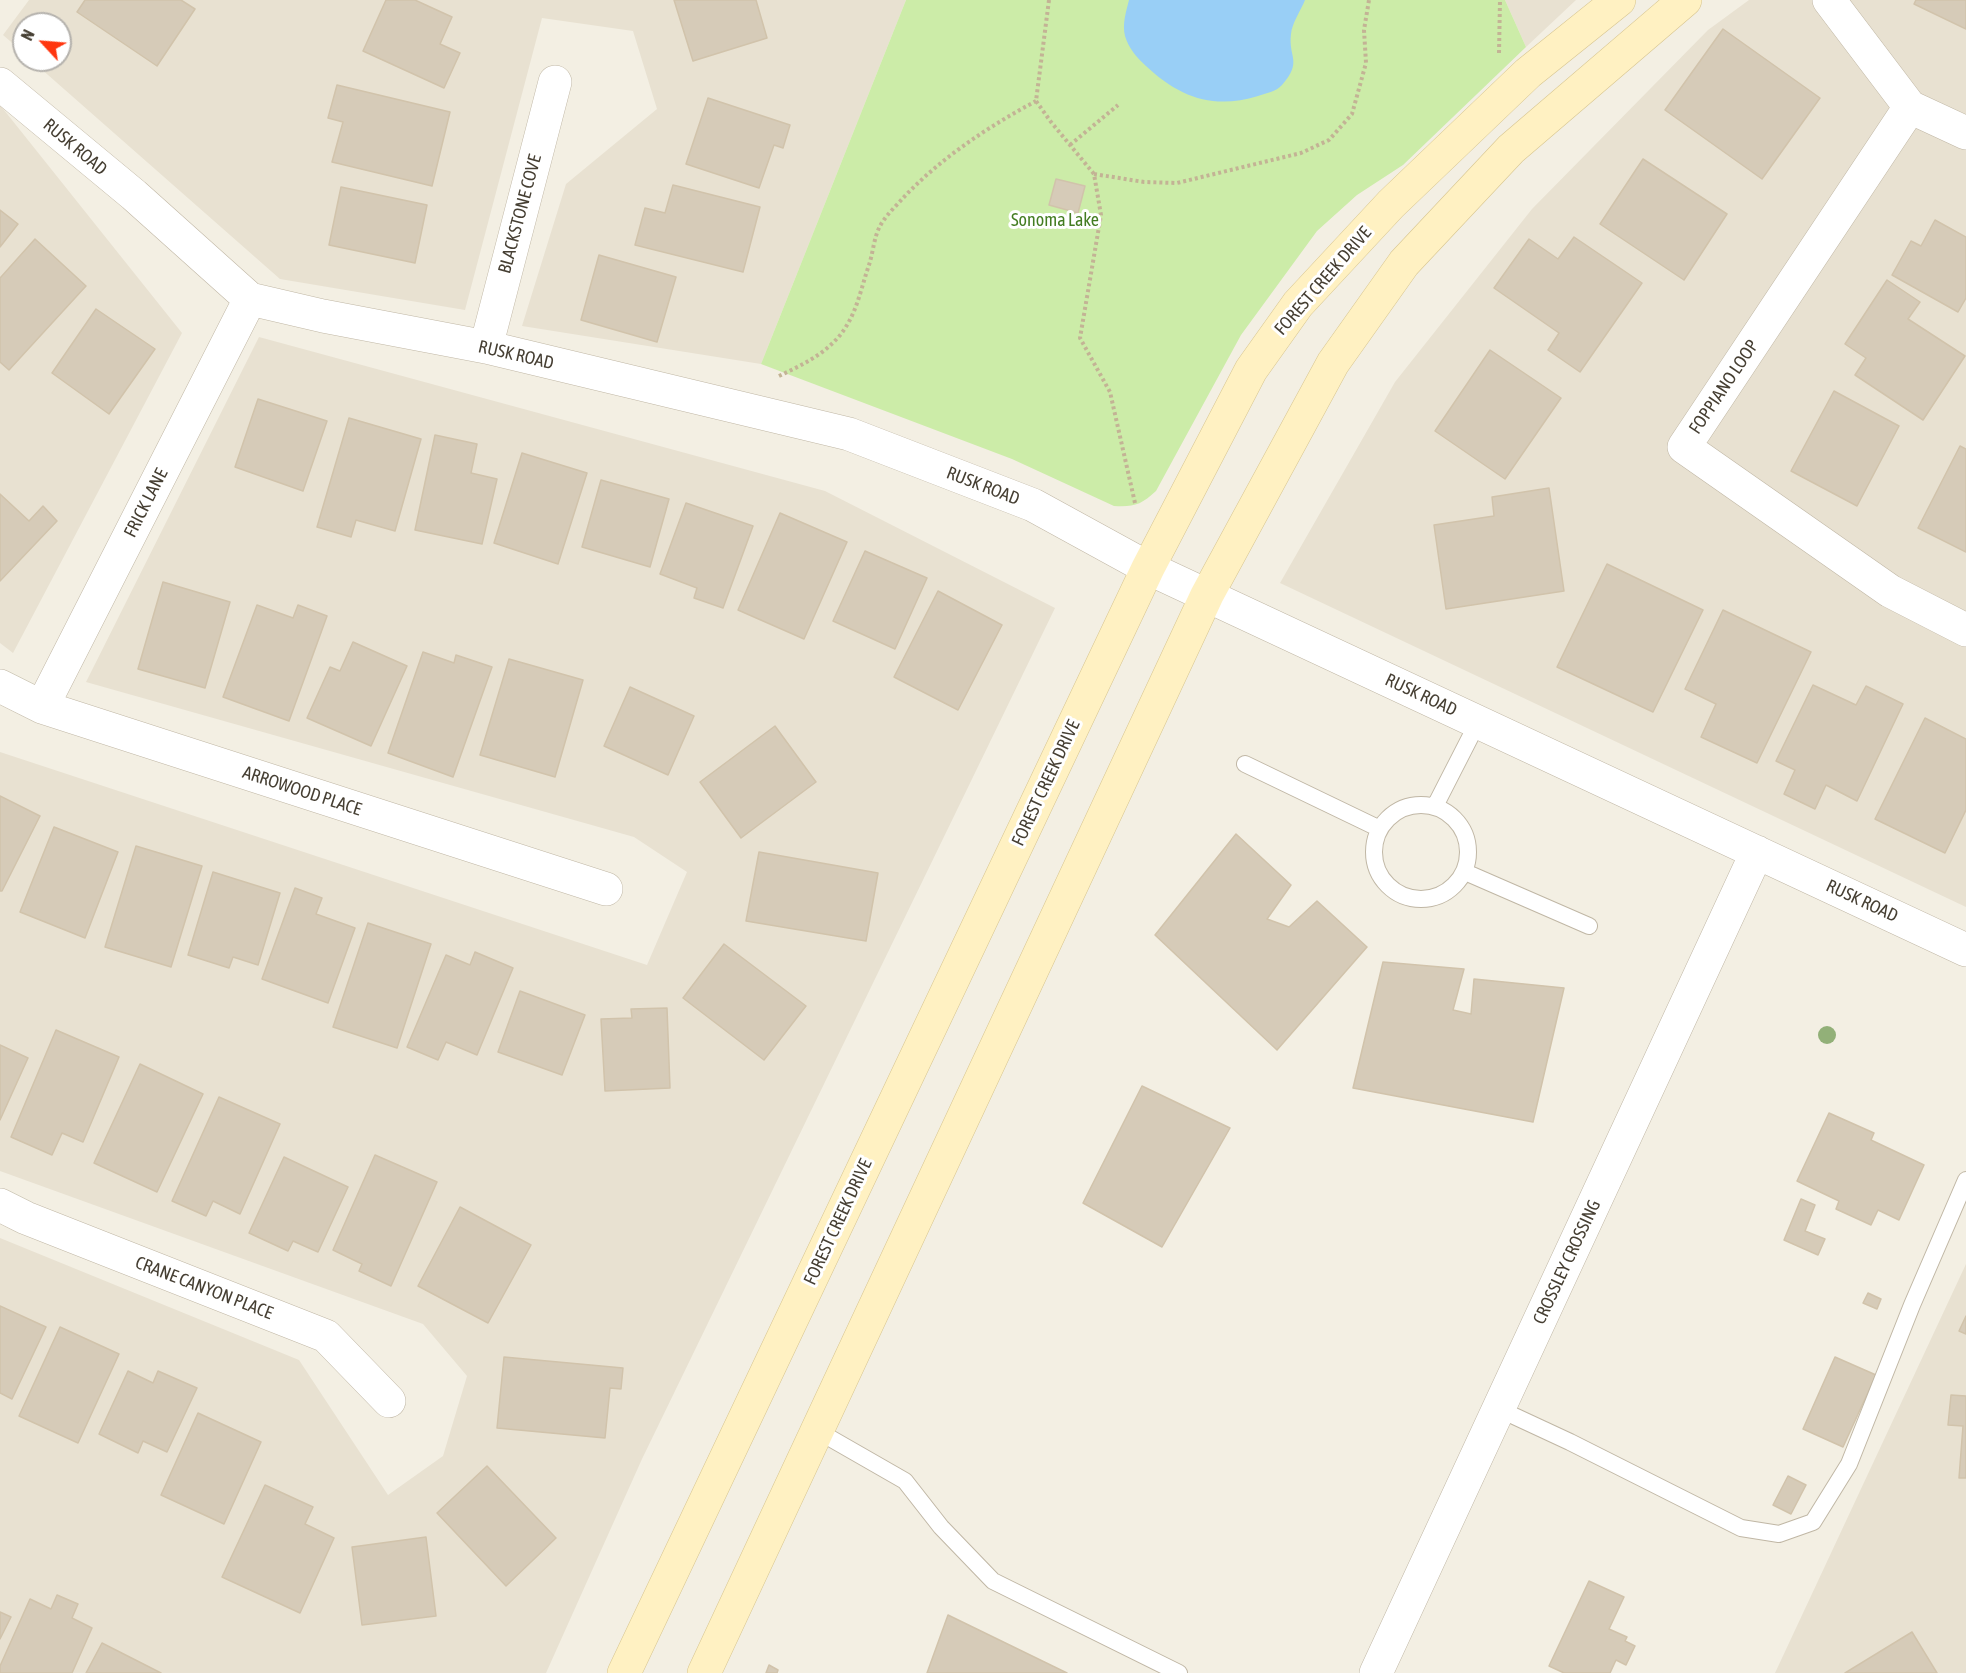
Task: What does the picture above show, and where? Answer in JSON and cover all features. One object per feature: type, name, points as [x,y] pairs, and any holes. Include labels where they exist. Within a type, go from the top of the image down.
[{"type":"street","name":"FOREST CREEK DRIVE","points":[[624,1673],[1148,568],[1251,370],[1298,304],[1390,204],[1528,73],[1619,0]]},
{"type":"street","points":[[704,1673],[1207,595],[1333,363],[1404,263],[1511,149],[1685,0]]},
{"type":"street","points":[[1829,0],[1910,107],[1966,133]]},
{"type":"street","name":"BLACKSTONE COVE","points":[[486,347],[555,82]]},
{"type":"street","name":"RUSK ROAD","points":[[0,84],[134,195],[250,299],[323,316],[486,347],[849,434],[1033,505],[1148,568],[1966,950]]},
{"type":"street","name":"FOPPIANO LOOP","points":[[1910,107],[1684,447],[1890,591],[1966,630]]},
{"type":"street","name":"FRICK LANE","points":[[42,707],[250,299]]},
{"type":"street","name":"ARROWOOD PLACE","points":[[0,686],[42,707],[606,889]]},
{"type":"street","name":"CROSSLEY CROSSING","points":[[1376,1673],[1757,852]]},
{"type":"street","name":"CRANE CANYON PLACE","points":[[0,1205],[26,1218],[326,1336],[389,1401]]},
{"type":"lane","points":[[1435,806],[1478,722]]},
{"type":"lane","points":[[1245,764],[1380,829]]},
{"type":"lane","points":[[1419,805],[1435,806],[1450,814],[1460,825],[1467,840],[1469,856],[1465,872],[1457,884],[1444,894],[1430,899],[1415,900],[1400,896],[1388,887],[1378,874],[1374,859],[1374,844],[1380,829],[1390,816],[1403,808],[1419,805]]},
{"type":"lane","points":[[1465,872],[1589,926]]},
{"type":"lane","points":[[1498,1409],[1570,1442],[1741,1528],[1779,1534],[1813,1522],[1849,1464],[1912,1305],[1966,1180]]},
{"type":"lane","points":[[816,1430],[905,1481],[941,1527],[993,1581],[1179,1673]]},
{"type":"path","points":[[1049,0],[1036,101],[1094,174],[1101,215],[1080,338],[1110,392],[1135,503]]},
{"type":"path","points":[[1094,174],[1144,182],[1177,183],[1301,153],[1329,140],[1352,114],[1355,104],[1366,63],[1364,30],[1369,0]]},
{"type":"path","points":[[1499,54],[1500,0]]},
{"type":"path","points":[[779,376],[813,359],[831,345],[846,327],[854,311],[880,226],[902,199],[951,154],[1036,101]]},
{"type":"path","points":[[1070,145],[1118,105]]},
{"type":"shaded area","points":[[29,0],[906,0],[761,364],[522,326],[566,184],[657,109],[633,31],[542,18],[465,310],[280,279],[45,72],[72,72],[72,12],[20,12]]},
{"type":"shaded area","points":[[1505,0],[1576,0],[1526,47]]},
{"type":"shaded area","points":[[1749,0],[1966,0],[1966,907],[1280,583],[1395,382],[1532,209],[1708,30]]},
{"type":"shaded area","points":[[12,23],[12,43],[3,35]]},
{"type":"shaded area","points":[[0,105],[182,333],[13,653],[0,643]]},
{"type":"shaded area","points":[[259,337],[825,491],[1055,608],[642,1459],[546,1673],[0,1673],[0,1238],[299,1360],[388,1495],[443,1456],[467,1376],[423,1324],[0,1171],[0,752],[647,965],[687,872],[634,837],[86,682]]},
{"type":"shaded area","points":[[1966,1264],[1966,1673],[1775,1673]]},
{"type":"green space","name":"Sonoma Lake","points":[[906,0],[1505,0],[1526,47],[1403,165],[1357,195],[1317,231],[1241,335],[1156,491],[1137,504],[1114,506],[1012,459],[761,364]]},
{"type":"water","points":[[1129,0],[1305,0],[1292,30],[1292,70],[1277,89],[1242,100],[1211,101],[1184,93],[1158,77],[1131,48],[1125,36],[1124,27]]},
{"type":"building","points":[[85,0],[181,0],[195,9],[157,66],[77,12]]},
{"type":"building","points":[[386,0],[415,0],[452,17],[440,44],[460,53],[444,88],[363,51]]},
{"type":"building","points":[[674,0],[756,0],[767,38],[693,61]]},
{"type":"building","points":[[1916,0],[1966,0],[1966,29],[1914,4]]},
{"type":"building","points":[[1723,29],[1820,98],[1762,179],[1665,110]]},
{"type":"building","points":[[337,85],[450,112],[432,186],[332,162],[343,122],[328,118]]},
{"type":"building","points":[[708,98],[790,125],[783,148],[774,145],[759,188],[686,164]]},
{"type":"building","points":[[1643,159],[1727,214],[1684,280],[1600,224]]},
{"type":"building","points":[[1056,179],[1085,186],[1078,213],[1049,205]]},
{"type":"building","points":[[673,185],[760,207],[743,272],[635,245],[645,208],[665,213]]},
{"type":"building","points":[[341,187],[427,205],[415,263],[329,245]]},
{"type":"building","points":[[0,210],[18,224],[0,247]]},
{"type":"building","points":[[1935,220],[1966,237],[1966,298],[1958,312],[1892,275],[1911,241],[1921,246]]},
{"type":"building","points":[[1574,237],[1642,283],[1580,372],[1548,350],[1559,333],[1494,288],[1529,239],[1558,259]]},
{"type":"building","points":[[35,239],[86,286],[9,370],[0,362],[0,278]]},
{"type":"building","points":[[599,255],[676,277],[657,342],[581,320]]},
{"type":"building","points":[[1887,280],[1920,302],[1908,319],[1965,356],[1923,420],[1855,375],[1866,358],[1845,344]]},
{"type":"building","points":[[96,309],[155,349],[109,414],[52,373]]},
{"type":"building","points":[[1490,350],[1561,398],[1505,479],[1435,431]]},
{"type":"building","points":[[1834,391],[1899,426],[1857,506],[1791,471]]},
{"type":"building","points":[[258,399],[327,421],[303,491],[235,467]]},
{"type":"building","points":[[349,418],[421,439],[395,531],[356,520],[351,537],[317,527]]},
{"type":"building","points":[[435,435],[477,444],[471,473],[497,479],[482,544],[415,530]]},
{"type":"building","points":[[1960,446],[1966,449],[1966,552],[1918,528]]},
{"type":"building","points":[[522,453],[587,473],[558,564],[494,543]]},
{"type":"building","points":[[601,480],[669,499],[650,567],[582,547]]},
{"type":"building","points":[[1549,488],[1564,591],[1446,609],[1434,525],[1494,516],[1492,497]]},
{"type":"building","points":[[0,494],[29,521],[43,506],[57,521],[0,581]]},
{"type":"building","points":[[686,503],[753,526],[723,608],[694,598],[697,588],[660,574]]},
{"type":"building","points":[[780,513],[847,542],[804,639],[738,610]]},
{"type":"building","points":[[865,551],[927,578],[895,649],[833,621]]},
{"type":"building","points":[[1607,564],[1703,610],[1653,712],[1557,667]]},
{"type":"building","points":[[163,582],[230,602],[205,688],[138,669]]},
{"type":"building","points":[[938,591],[1002,625],[958,710],[894,677]]},
{"type":"building","points":[[257,605],[293,618],[298,605],[327,616],[289,721],[223,697]]},
{"type":"building","points":[[1723,610],[1811,652],[1757,763],[1701,737],[1716,704],[1685,689]]},
{"type":"building","points":[[353,642],[407,666],[371,746],[307,718],[330,667],[340,671]]},
{"type":"building","points":[[423,652],[454,663],[456,655],[492,667],[453,777],[388,753]]},
{"type":"building","points":[[509,659],[583,680],[555,777],[480,755]]},
{"type":"building","points":[[1813,685],[1856,705],[1866,686],[1903,704],[1857,801],[1826,785],[1815,809],[1784,794],[1795,770],[1776,761]]},
{"type":"building","points":[[630,687],[694,716],[668,775],[604,746]]},
{"type":"building","points":[[1925,718],[1966,739],[1966,810],[1945,853],[1875,819]]},
{"type":"building","points":[[775,726],[816,782],[741,838],[700,782]]},
{"type":"building","points":[[0,796],[40,816],[2,891],[0,891]]},
{"type":"building","points":[[54,827],[118,852],[85,938],[20,912]]},
{"type":"building","points":[[1236,834],[1291,885],[1267,919],[1289,927],[1317,901],[1367,947],[1277,1050],[1155,935]]},
{"type":"building","points":[[136,846],[202,866],[171,967],[105,947]]},
{"type":"building","points":[[759,852],[878,873],[866,941],[746,921]]},
{"type":"building","points":[[213,872],[280,893],[258,965],[233,957],[229,968],[188,955]]},
{"type":"building","points":[[295,888],[322,898],[316,914],[355,928],[328,1003],[262,979]]},
{"type":"building","points":[[368,923],[431,944],[397,1048],[333,1027]]},
{"type":"building","points":[[724,944],[806,1006],[764,1060],[683,998]]},
{"type":"building","points":[[475,952],[513,968],[477,1055],[446,1042],[438,1060],[407,1047],[446,955],[470,965]]},
{"type":"building","points":[[1383,962],[1464,969],[1453,1010],[1471,1014],[1474,979],[1564,988],[1533,1122],[1353,1088]]},
{"type":"building","points":[[520,991],[585,1015],[562,1075],[498,1052]]},
{"type":"building","points":[[667,1008],[670,1088],[605,1091],[601,1019],[632,1018],[631,1009]]},
{"type":"building","points":[[56,1030],[119,1057],[83,1142],[62,1133],[52,1155],[11,1137]]},
{"type":"building","points":[[0,1045],[28,1058],[0,1120]]},
{"type":"building","points":[[140,1064],[203,1094],[157,1192],[94,1163]]},
{"type":"building","points":[[1142,1086],[1230,1128],[1162,1247],[1083,1203]]},
{"type":"building","points":[[219,1097],[280,1124],[240,1214],[213,1201],[206,1216],[172,1201]]},
{"type":"building","points":[[1829,1113],[1874,1133],[1871,1140],[1924,1165],[1899,1220],[1878,1210],[1871,1225],[1836,1209],[1839,1201],[1797,1181]]},
{"type":"building","points":[[375,1155],[437,1182],[391,1286],[359,1271],[362,1264],[333,1250]]},
{"type":"building","points":[[284,1157],[348,1187],[318,1252],[293,1241],[288,1251],[249,1233]]},
{"type":"building","points":[[1801,1199],[1815,1205],[1805,1231],[1825,1239],[1818,1255],[1784,1240]]},
{"type":"building","points":[[460,1207],[531,1245],[488,1323],[418,1286]]},
{"type":"building","points":[[1868,1293],[1881,1299],[1877,1309],[1863,1303]]},
{"type":"building","points":[[0,1306],[46,1327],[12,1399],[0,1393]]},
{"type":"building","points":[[1966,1316],[1966,1334],[1959,1331]]},
{"type":"building","points":[[60,1327],[119,1354],[78,1443],[19,1416]]},
{"type":"building","points":[[504,1357],[623,1368],[621,1389],[610,1388],[605,1438],[497,1428]]},
{"type":"building","points":[[1835,1357],[1876,1375],[1843,1447],[1803,1429]]},
{"type":"building","points":[[128,1371],[153,1383],[158,1371],[197,1388],[167,1452],[143,1441],[138,1453],[99,1434]]},
{"type":"building","points":[[1951,1395],[1966,1396],[1966,1478],[1959,1478],[1963,1426],[1948,1425]]},
{"type":"building","points":[[198,1413],[261,1442],[224,1524],[161,1495]]},
{"type":"building","points":[[487,1466],[556,1538],[506,1586],[437,1513]]},
{"type":"building","points":[[1788,1476],[1806,1485],[1791,1514],[1773,1505]]},
{"type":"building","points":[[265,1485],[313,1507],[305,1524],[334,1538],[300,1613],[222,1577]]},
{"type":"building","points":[[426,1537],[436,1616],[362,1625],[352,1547]]},
{"type":"building","points":[[1589,1581],[1624,1597],[1609,1629],[1627,1637],[1625,1641],[1635,1646],[1626,1665],[1616,1660],[1610,1673],[1564,1673],[1549,1666]]},
{"type":"building","points":[[57,1595],[78,1604],[72,1618],[92,1628],[72,1673],[0,1673],[0,1666],[30,1599],[51,1609]]},
{"type":"building","points":[[0,1612],[11,1617],[0,1639]]},
{"type":"building","points":[[948,1615],[1067,1673],[927,1673]]},
{"type":"building","points":[[1912,1632],[1937,1673],[1845,1673]]},
{"type":"building","points":[[102,1643],[161,1673],[86,1673]]},
{"type":"building","points":[[769,1665],[778,1670],[777,1673],[766,1673]]}]
